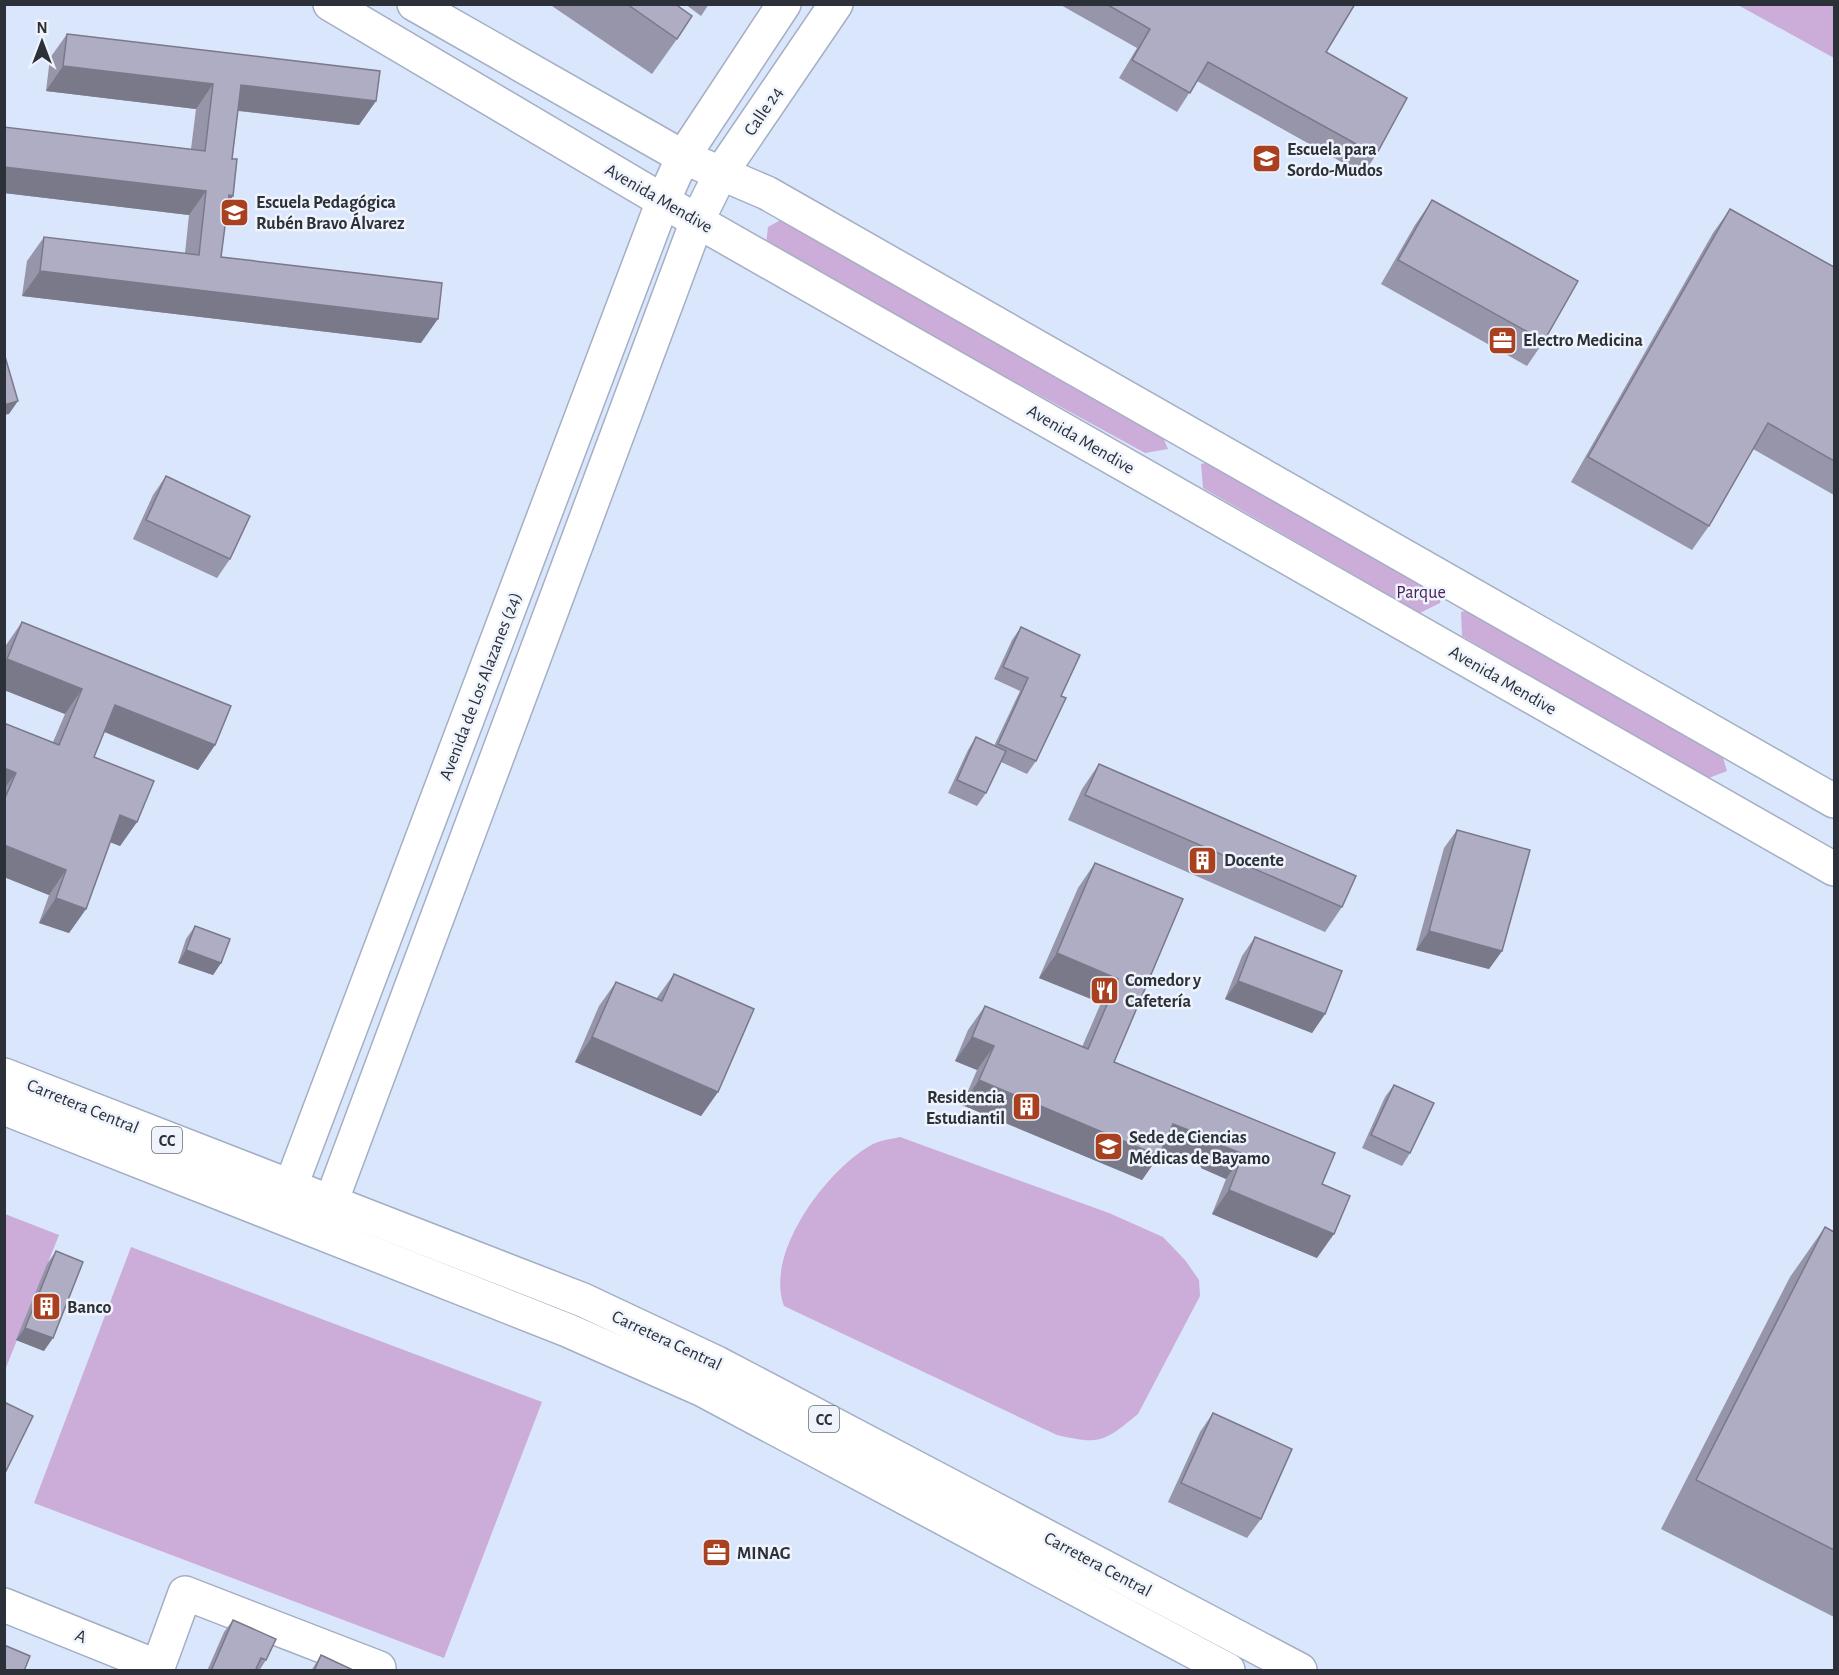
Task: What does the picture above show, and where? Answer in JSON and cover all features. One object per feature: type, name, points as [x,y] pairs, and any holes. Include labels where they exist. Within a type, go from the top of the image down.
[{"type":"main road","points":[[414,4],[682,157],[767,193],[1834,801]]},
{"type":"main road","points":[[682,157],[784,4]]},
{"type":"main road","name":"Calle 24","points":[[697,221],[721,173],[836,4]]},
{"type":"main road","name":"Avenida Mendive","points":[[348,9],[697,221],[1834,869]]},
{"type":"main road","name":"Avenida de Los Alazanes (24)","points":[[285,1201],[663,201],[682,157]]},
{"type":"main road","points":[[325,1217],[697,221]]},
{"type":"main road","name":"Carretera Central","points":[[4,1075],[157,1136],[285,1201]]},
{"type":"main road","name":"Carretera Central","points":[[4,1108],[285,1201],[325,1217],[567,1330],[703,1390],[1228,1671]]},
{"type":"main road","name":"Carretera Central","points":[[325,1217],[583,1300],[717,1363],[1300,1671]]},
{"type":"main road","points":[[157,1669],[185,1593],[379,1668],[378,1671]]},
{"type":"main road","name":"A","points":[[4,1605],[157,1669]]},
{"type":"green space","points":[[1738,5],[1834,5],[1834,58]]},
{"type":"green space","points":[[782,219],[1156,421],[1168,449],[1145,453],[766,245],[768,227]]},
{"type":"green space","name":"Parque","points":[[1221,460],[1442,583],[1440,603],[1420,613],[1203,488],[1201,464]]},
{"type":"green space","name":"Parque","points":[[1480,608],[1719,745],[1727,771],[1706,779],[1462,636],[1461,612]]},
{"type":"green space","points":[[900,1137],[1109,1213],[1163,1237],[1185,1260],[1199,1280],[1200,1296],[1138,1414],[1109,1436],[1101,1439],[1083,1440],[1057,1435],[784,1306],[780,1285],[783,1262],[791,1238],[819,1192],[855,1156],[873,1144]]},
{"type":"green space","points":[[5,1214],[59,1235],[5,1370]]},
{"type":"green space","points":[[131,1247],[542,1402],[444,1658],[34,1503]]},
{"type":"building","points":[[627,4],[675,4],[692,16],[677,39]]},
{"type":"building","name":"Escuela para Sordo-Mudos","points":[[1106,4],[1355,4],[1326,52],[1407,98],[1376,155],[1208,62],[1190,93],[1132,60],[1150,29]]},
{"type":"building","points":[[67,34],[380,71],[376,101],[241,85],[232,159],[237,159],[233,196],[229,195],[221,257],[442,283],[438,319],[40,271],[44,237],[199,255],[206,191],[4,167],[4,127],[205,151],[213,84],[63,66]]},
{"type":"building","points":[[1432,200],[1578,281],[1544,341],[1398,260]]},
{"type":"building","points":[[1730,209],[1834,267],[1834,461],[1768,423],[1709,526],[1588,457]]},
{"type":"building","points":[[4,353],[18,401],[4,405]]},
{"type":"building","points":[[166,476],[250,516],[230,559],[146,520]]},
{"type":"building","points":[[22,622],[231,706],[215,745],[115,705],[94,757],[154,781],[137,822],[120,815],[86,909],[56,898],[66,870],[4,845],[4,800],[16,773],[4,768],[4,723],[59,745],[82,689],[7,659]]},
{"type":"building","points":[[1021,627],[1080,655],[1061,696],[1066,698],[1036,761],[998,744],[1028,678],[1003,667]]},
{"type":"building","points":[[976,737],[1006,751],[986,793],[957,780]]},
{"type":"building","points":[[1099,764],[1356,876],[1342,907],[1085,795]]},
{"type":"building","points":[[1457,830],[1530,850],[1502,951],[1429,931]]},
{"type":"building","points":[[1095,863],[1183,899],[1114,1062],[1335,1153],[1322,1184],[1350,1196],[1334,1234],[1229,1190],[1243,1154],[1218,1144],[1219,1142],[1173,1124],[1159,1156],[979,1080],[994,1046],[972,1037],[985,1006],[1088,1049],[1118,979],[1057,953]]},
{"type":"building","points":[[195,926],[230,939],[221,963],[186,950]]},
{"type":"building","points":[[1255,937],[1342,971],[1325,1014],[1238,981]]},
{"type":"building","points":[[674,974],[754,1009],[718,1092],[592,1037],[616,982],[662,1001]]},
{"type":"building","points":[[1394,1085],[1434,1103],[1410,1153],[1371,1135]]},
{"type":"building","points":[[1825,1227],[1834,1232],[1834,1550],[1696,1480]]},
{"type":"building","name":"Banco","points":[[56,1251],[83,1262],[53,1338],[25,1328]]},
{"type":"building","points":[[4,1402],[33,1416],[4,1475]]},
{"type":"building","points":[[1213,1413],[1292,1449],[1261,1519],[1181,1483]]},
{"type":"building","points":[[233,1620],[276,1639],[266,1660],[261,1658],[255,1671],[211,1671]]},
{"type":"building","points":[[4,1645],[30,1656],[24,1671],[4,1671]]},
{"type":"building","points":[[321,1655],[355,1671],[314,1671]]},
{"type":"place","name":"Escuela para Sordo-Mudos","points":[[1266,159]]},
{"type":"place","name":"Escuela Pedagógica Rubén Bravo Álvarez","points":[[235,212]]},
{"type":"place","name":"Electro Medicina","points":[[1502,340]]},
{"type":"place","name":"Docente","points":[[1203,860]]},
{"type":"place","name":"Comedor y Cafetería","points":[[1104,990]]},
{"type":"place","name":"Residencia Estudiantil","points":[[1026,1107]]},
{"type":"place","name":"Sede de Ciencias Médicas de Bayamo","points":[[1108,1147]]},
{"type":"place","name":"Banco","points":[[46,1307]]},
{"type":"place","name":"MINAG","points":[[716,1553]]}]
